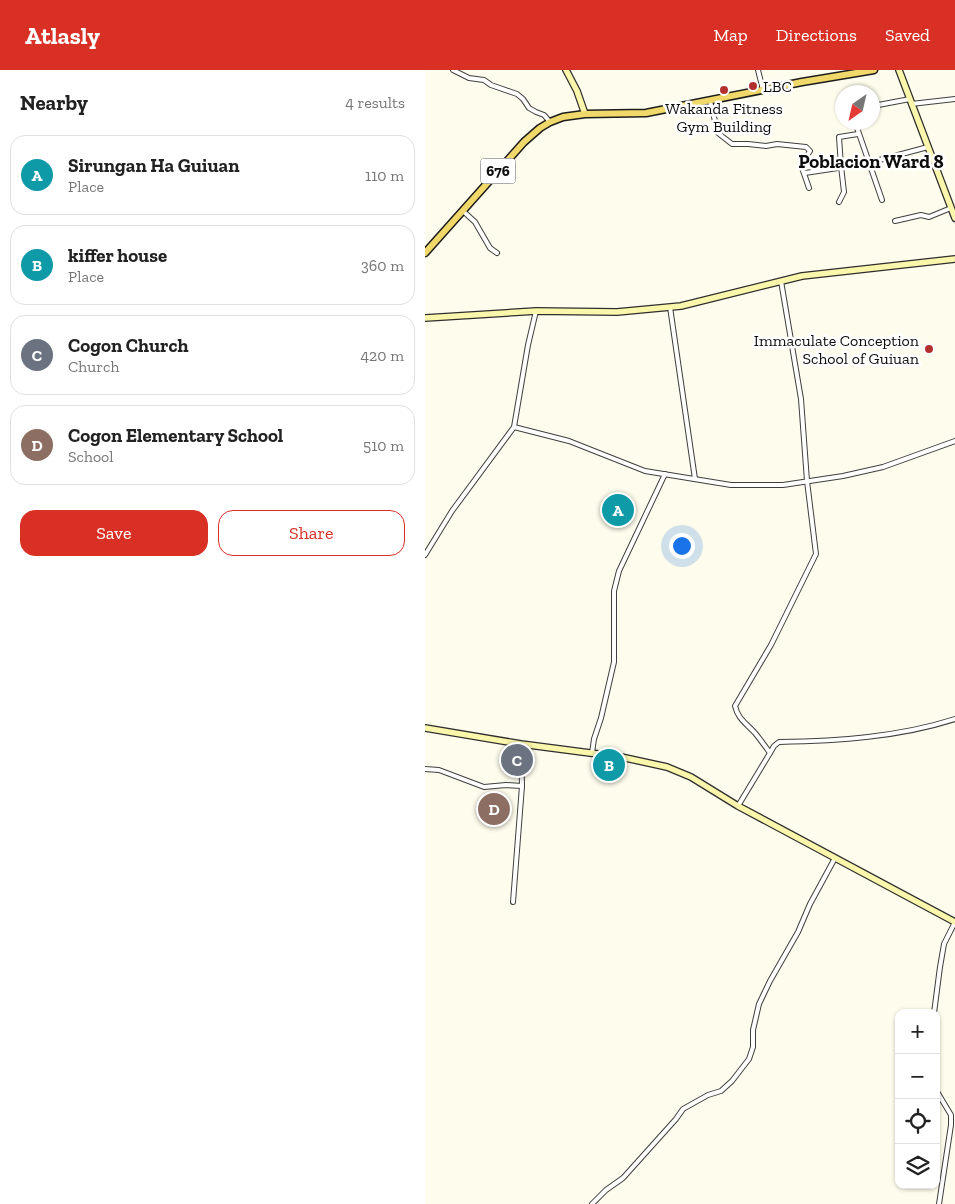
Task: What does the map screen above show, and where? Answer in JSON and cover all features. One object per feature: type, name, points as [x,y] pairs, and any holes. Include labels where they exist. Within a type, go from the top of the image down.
[{"type":"main road","name":"676","points":[[425,253],[524,142],[550,122],[563,117],[585,114],[646,113],[763,90],[834,73],[874,70]]},
{"type":"street","points":[[453,70],[469,78],[483,80],[491,85],[517,94],[529,108],[544,115],[550,122]]},
{"type":"street","points":[[566,70],[577,91],[585,114]]},
{"type":"street","points":[[758,70],[763,90]]},
{"type":"street","points":[[899,70],[955,218]]},
{"type":"street","points":[[880,105],[911,101],[955,99]]},
{"type":"street","points":[[710,101],[718,134],[732,144],[766,146],[777,144],[806,148],[810,151],[801,165],[809,188]]},
{"type":"street","points":[[857,130],[882,200]]},
{"type":"street","points":[[839,202],[844,192],[839,137],[858,134]]},
{"type":"street","points":[[868,163],[928,146]]},
{"type":"street","points":[[805,173],[841,166]]},
{"type":"street","points":[[895,221],[921,215],[929,217],[951,208]]},
{"type":"street","points":[[463,211],[475,222],[490,248],[497,253]]},
{"type":"street","points":[[425,318],[536,311],[617,312],[681,306],[802,276],[955,259]]},
{"type":"street","points":[[770,753],[755,733],[741,720],[735,706],[771,645],[816,554],[807,481],[801,399],[781,281]]},
{"type":"street","points":[[670,307],[695,479]]},
{"type":"street","points":[[425,555],[453,511],[514,427],[528,345],[536,311]]},
{"type":"street","points":[[514,427],[569,440],[645,470],[731,485],[783,485],[883,467],[955,441]]},
{"type":"street","points":[[592,753],[614,662],[614,591],[619,571],[665,474]]},
{"type":"street","points":[[738,806],[774,746],[779,742],[875,736],[935,725],[955,719]]},
{"type":"street","points":[[425,728],[521,744],[645,761],[667,767],[691,777],[738,806],[955,922],[945,944],[935,1009]]},
{"type":"street","points":[[513,902],[522,786],[521,744]]},
{"type":"street","points":[[765,746],[774,746]]},
{"type":"street","points":[[425,769],[439,770],[484,787],[522,786]]},
{"type":"street","points":[[592,1204],[606,1190],[623,1178],[683,1109],[708,1095],[721,1091],[732,1081],[749,1059],[753,1047],[753,1030],[759,1004],[835,858]]},
{"type":"street","points":[[940,1097],[955,1119]]},
{"type":"street","points":[[939,1204],[953,1126],[951,1115]]},
{"type":"place","name":"LBC","points":[[753,86]]},
{"type":"place","name":"Wakanda Fitness Gym Building","points":[[724,90]]},
{"type":"place","name":"Immaculate Conception School of Guiuan","points":[[929,349]]},
{"type":"place","name":"Sirungan Ha Guiuan","points":[[618,510]]},
{"type":"place","name":"Cogon Church","points":[[517,760]]},
{"type":"place","name":"kiffer house","points":[[609,765]]},
{"type":"place","name":"Cogon Elementary School","points":[[494,809]]},
{"type":"district","name":"Poblacion Ward 8","points":[[871,161]]}]
